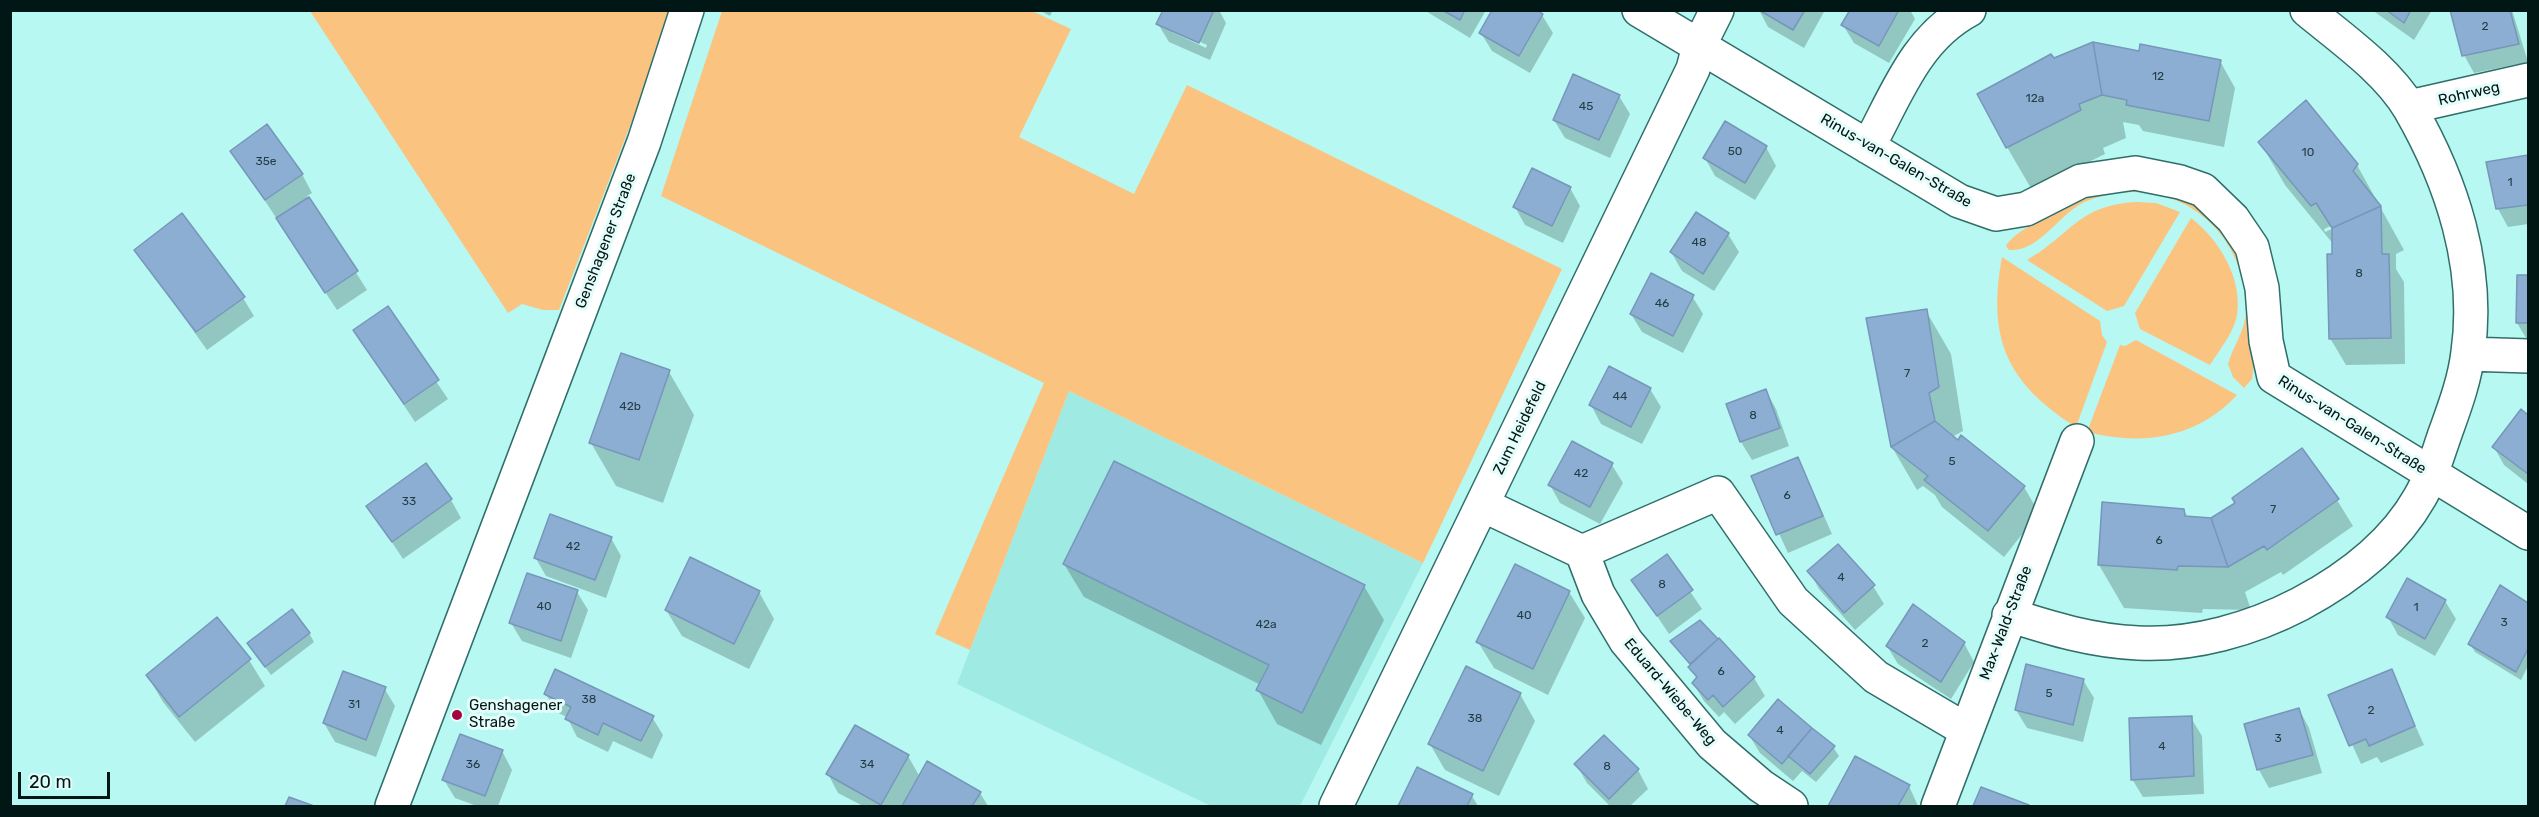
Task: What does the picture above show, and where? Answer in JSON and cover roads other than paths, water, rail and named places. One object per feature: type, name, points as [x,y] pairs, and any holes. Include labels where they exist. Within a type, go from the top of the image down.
[{"type":"street","name":"Genshagener Straße","points":[[392,807],[644,142],[687,10]]},
{"type":"street","name":"Rinus-van-Galen-Straße","points":[[1639,10],[1959,201],[1996,214],[2026,209],[2081,182],[2135,173],[2180,182],[2203,190],[2234,219],[2252,247],[2262,288],[2266,341],[2274,377],[2430,475],[2529,533]]},
{"type":"street","name":"Zum Heidefeld","points":[[1336,807],[1693,69],[1699,46],[1717,10]]},
{"type":"street","points":[[1868,147],[1906,72],[1947,22],[1969,10]]},
{"type":"street","points":[[2009,615],[2073,636],[2140,644],[2205,638],[2272,619],[2335,585],[2391,538],[2421,497],[2457,400],[2468,354],[2472,308],[2466,246],[2446,184],[2409,107],[2367,59],[2307,10]]},
{"type":"street","name":"Rohrweg","points":[[2409,107],[2529,80]]},
{"type":"street","points":[[2468,354],[2529,356]]},
{"type":"street","name":"Max-Wald-Straße","points":[[1938,807],[2077,441]]},
{"type":"street","points":[[1483,505],[1582,552],[1718,493],[1794,601],[1876,677],[1966,730]]},
{"type":"street","name":"Eduard-Wiebe-Weg","points":[[1582,552],[1598,594],[1626,641],[1712,744],[1761,786],[1791,807]]},
{"type":"place","name":"Genshagener Straße","points":[[457,715]]}]
